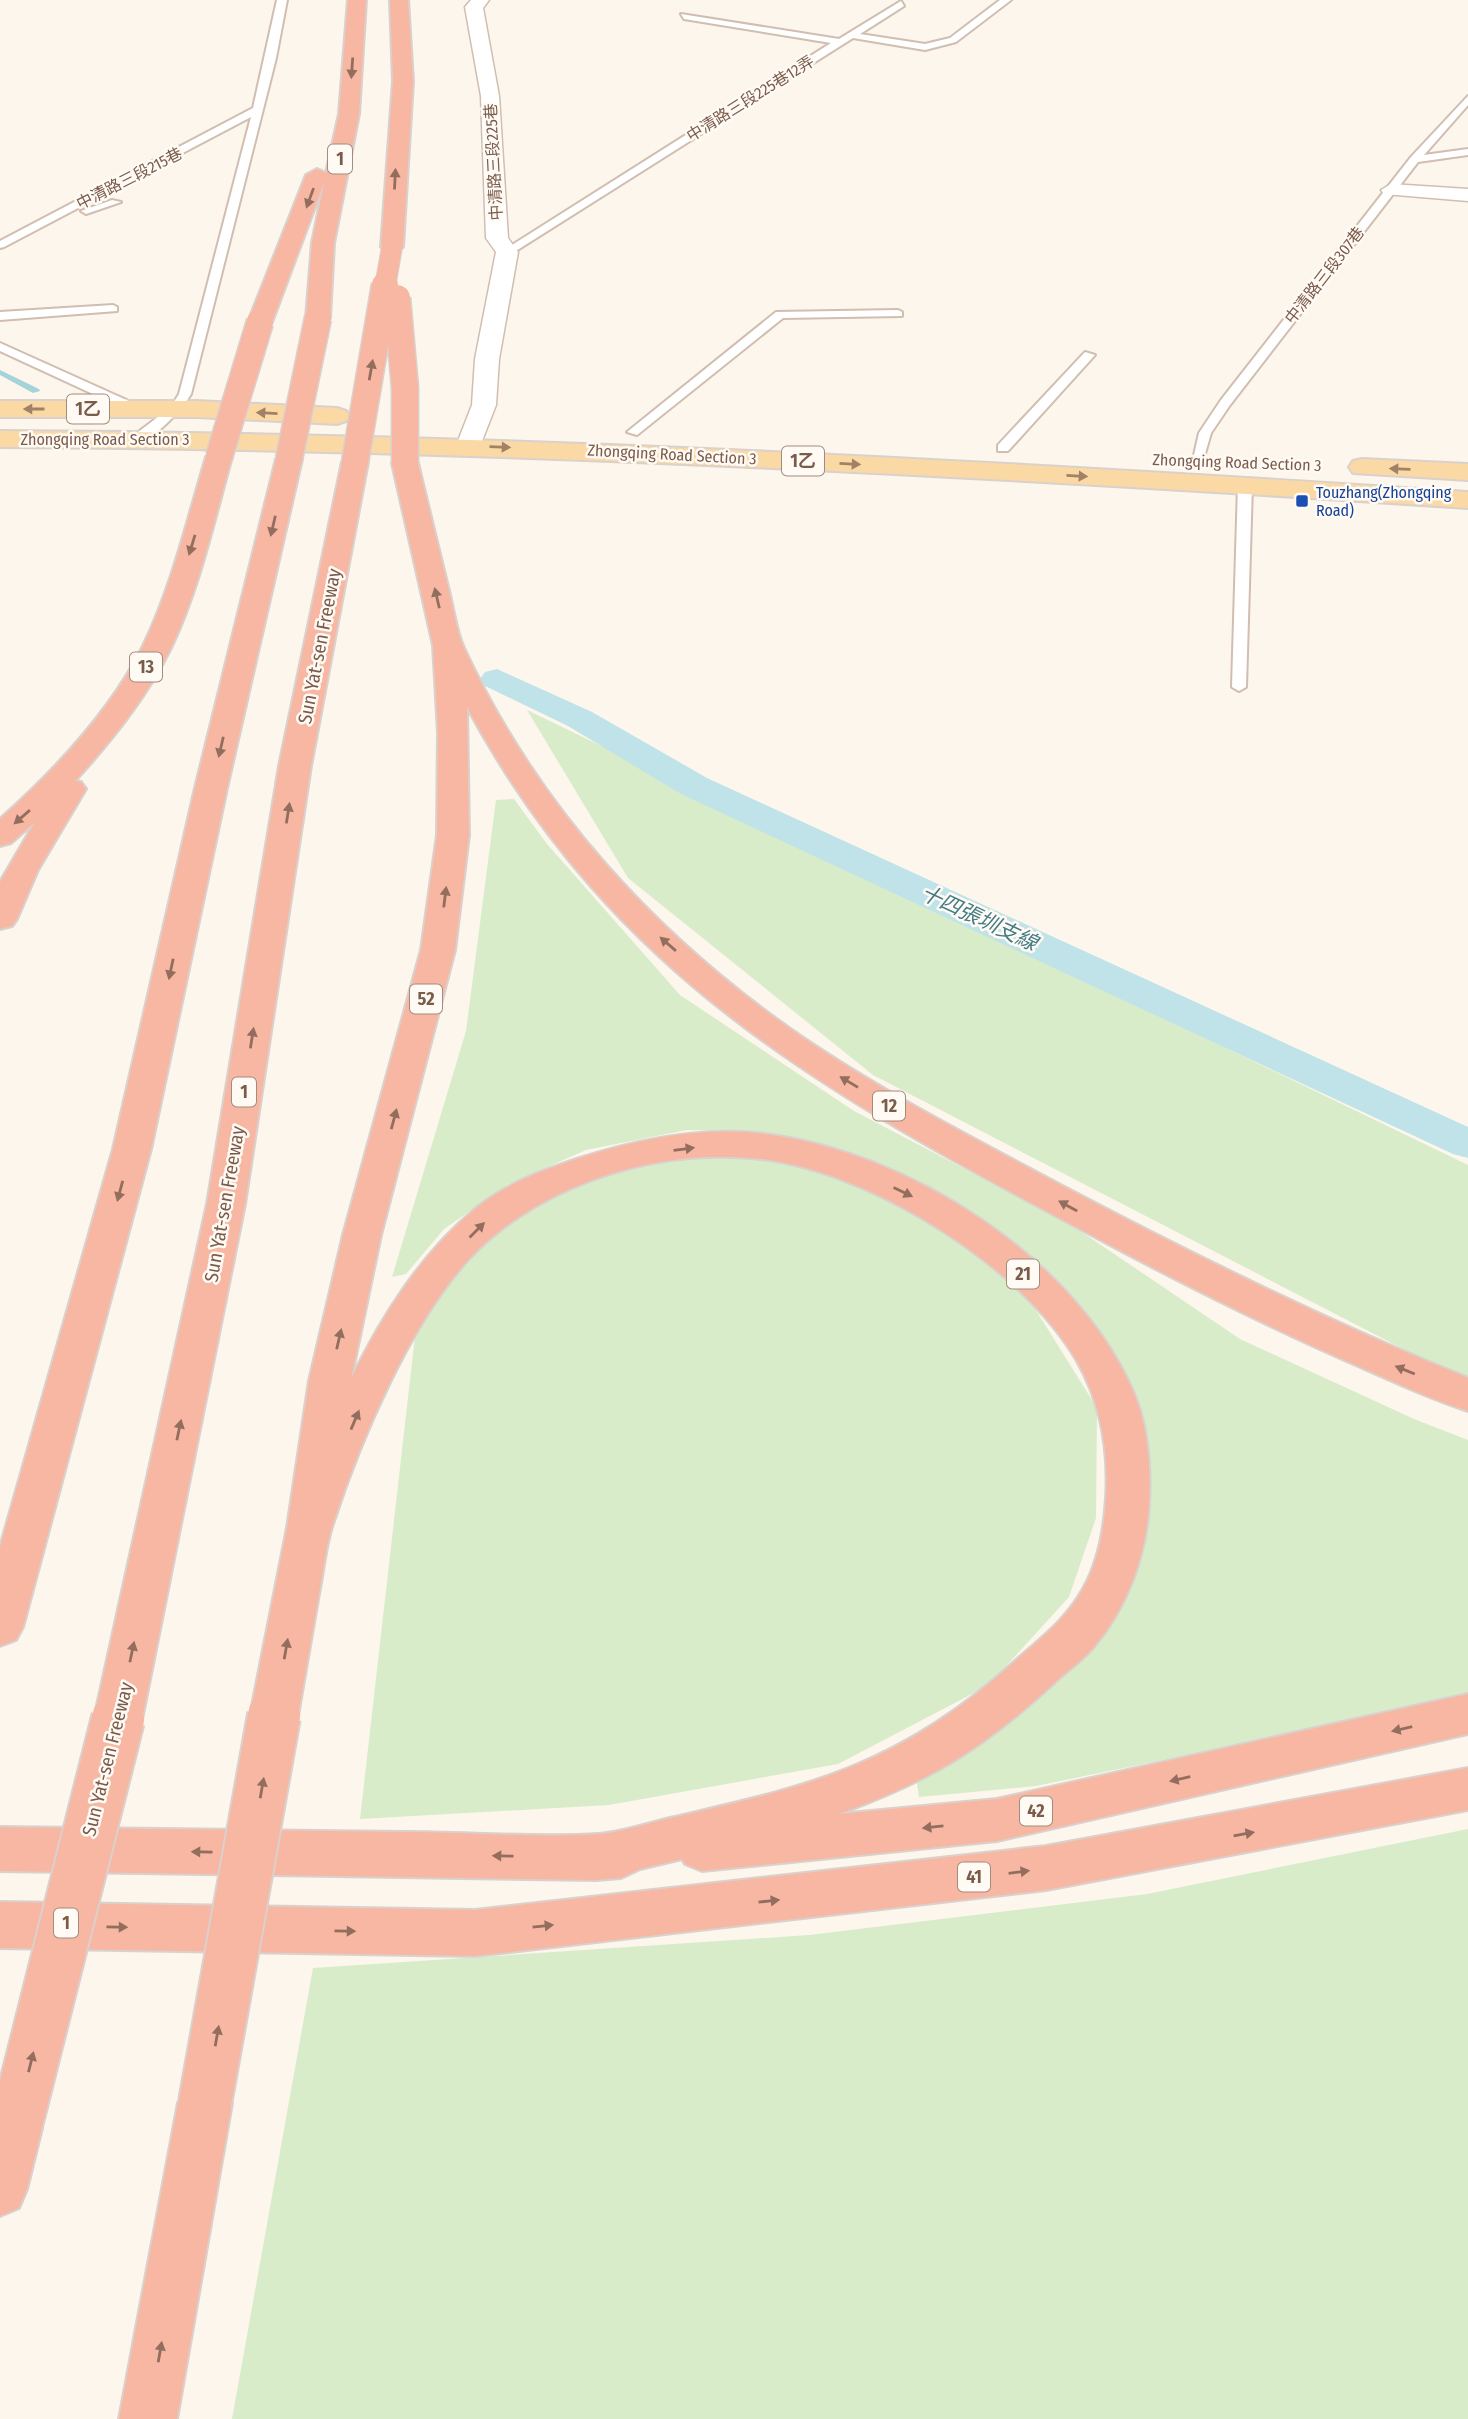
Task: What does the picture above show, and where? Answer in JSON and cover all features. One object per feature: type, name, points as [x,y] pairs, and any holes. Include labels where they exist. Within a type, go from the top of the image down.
[{"type":"highway","name":"1","points":[[0,1627],[132,1149],[289,459],[318,318],[323,243],[349,114],[357,0]]},
{"type":"highway","name":"Sun Yat-sen Freeway","points":[[0,2189],[118,1719],[226,1203],[295,766],[355,462],[392,247],[403,81],[398,0]]},
{"type":"highway","name":"13","points":[[0,836],[40,802],[102,732],[144,670],[175,601],[260,322],[312,193],[321,162],[349,114]]},
{"type":"highway","name":"52","points":[[309,1528],[330,1381],[359,1248],[438,950],[453,835],[453,732],[448,645],[405,463],[405,388],[392,247]]},
{"type":"highway","name":"12","points":[[448,645],[514,766],[563,836],[634,915],[728,997],[822,1067],[919,1124],[1103,1225],[1347,1345],[1468,1395]]},
{"type":"highway","points":[[0,919],[22,870],[102,732]]},
{"type":"highway","name":"21","points":[[309,1528],[393,1332],[446,1261],[488,1219],[534,1188],[621,1157],[708,1146],[784,1150],[861,1172],[936,1208],[976,1234],[1044,1292],[1089,1346],[1111,1387],[1129,1450],[1127,1508],[1117,1566],[1079,1632],[949,1742],[884,1775],[805,1803],[596,1858]]},
{"type":"highway","points":[[1103,1225],[1325,1363],[1468,1424]]},
{"type":"highway","points":[[148,2419],[309,1528]]},
{"type":"highway","name":"42","points":[[596,1858],[997,1820],[1468,1713]]},
{"type":"highway","name":"41","points":[[0,1925],[475,1933],[1046,1868],[1468,1789]]},
{"type":"highway","points":[[0,1849],[596,1858]]},
{"type":"main road","name":"Zhongqing Road Section 3","points":[[0,409],[176,409],[473,435],[1468,500]]},
{"type":"main road","name":"Zhongqing Road Section 3","points":[[0,439],[633,432],[1003,448],[1314,466]]},
{"type":"main road","name":"Zhongqing Road Section 3","points":[[1340,466],[1468,472]]},
{"type":"street","name":"中清路三段225巷","points":[[473,435],[484,405],[487,359],[507,253],[497,238],[488,99],[491,96],[474,7],[480,0]]},
{"type":"street","points":[[1391,190],[1468,195]]},
{"type":"lane","points":[[138,439],[176,409],[185,394],[279,28],[282,0]]},
{"type":"lane","points":[[851,35],[925,47],[953,40],[1006,0]]},
{"type":"lane","name":"中清路三段225巷12弄","points":[[507,253],[901,4]]},
{"type":"lane","points":[[684,16],[841,42]]},
{"type":"lane","name":"中清路三段307巷","points":[[1197,461],[1205,433],[1225,403],[1415,159],[1468,99]]},
{"type":"lane","name":"中清路三段215巷","points":[[0,245],[257,110]]},
{"type":"lane","points":[[1415,159],[1468,152]]},
{"type":"lane","points":[[0,252],[70,215],[116,202]]},
{"type":"lane","points":[[0,316],[113,309]]},
{"type":"lane","points":[[633,432],[780,314],[898,314]]},
{"type":"lane","points":[[0,347],[138,410]]},
{"type":"lane","points":[[1003,448],[1089,355]]},
{"type":"lane","points":[[1239,687],[1245,485]]},
{"type":"green space","points":[[527,710],[1468,1165],[1468,1378],[1440,1368],[873,1075],[628,878]]},
{"type":"green space","points":[[514,799],[547,844],[680,995],[854,1111],[1067,1222],[1240,1339],[1414,1419],[1468,1440],[1468,1695],[1428,1706],[1036,1786],[919,1797],[916,1777],[1124,1555],[1135,1417],[1069,1292],[990,1224],[912,1178],[826,1147],[758,1132],[687,1130],[586,1150],[509,1184],[444,1229],[406,1274],[392,1277],[466,1031],[496,800]]},
{"type":"green space","points":[[677,1150],[796,1158],[904,1194],[1019,1283],[1097,1408],[1096,1518],[1069,1597],[989,1685],[838,1764],[609,1805],[360,1819],[415,1336],[465,1255],[528,1203]]},
{"type":"green space","points":[[1468,1829],[1468,2419],[232,2419],[313,1968],[809,1935],[1147,1894]]},
{"type":"waterway","name":"十四張圳支線","points":[[0,372],[36,391]]},
{"type":"waterway","name":"十四張圳支線","points":[[497,679],[580,719],[694,786],[1468,1144]]},
{"type":"place","name":"Touzhang(Zhongqing Road)","points":[[1302,501]]}]
